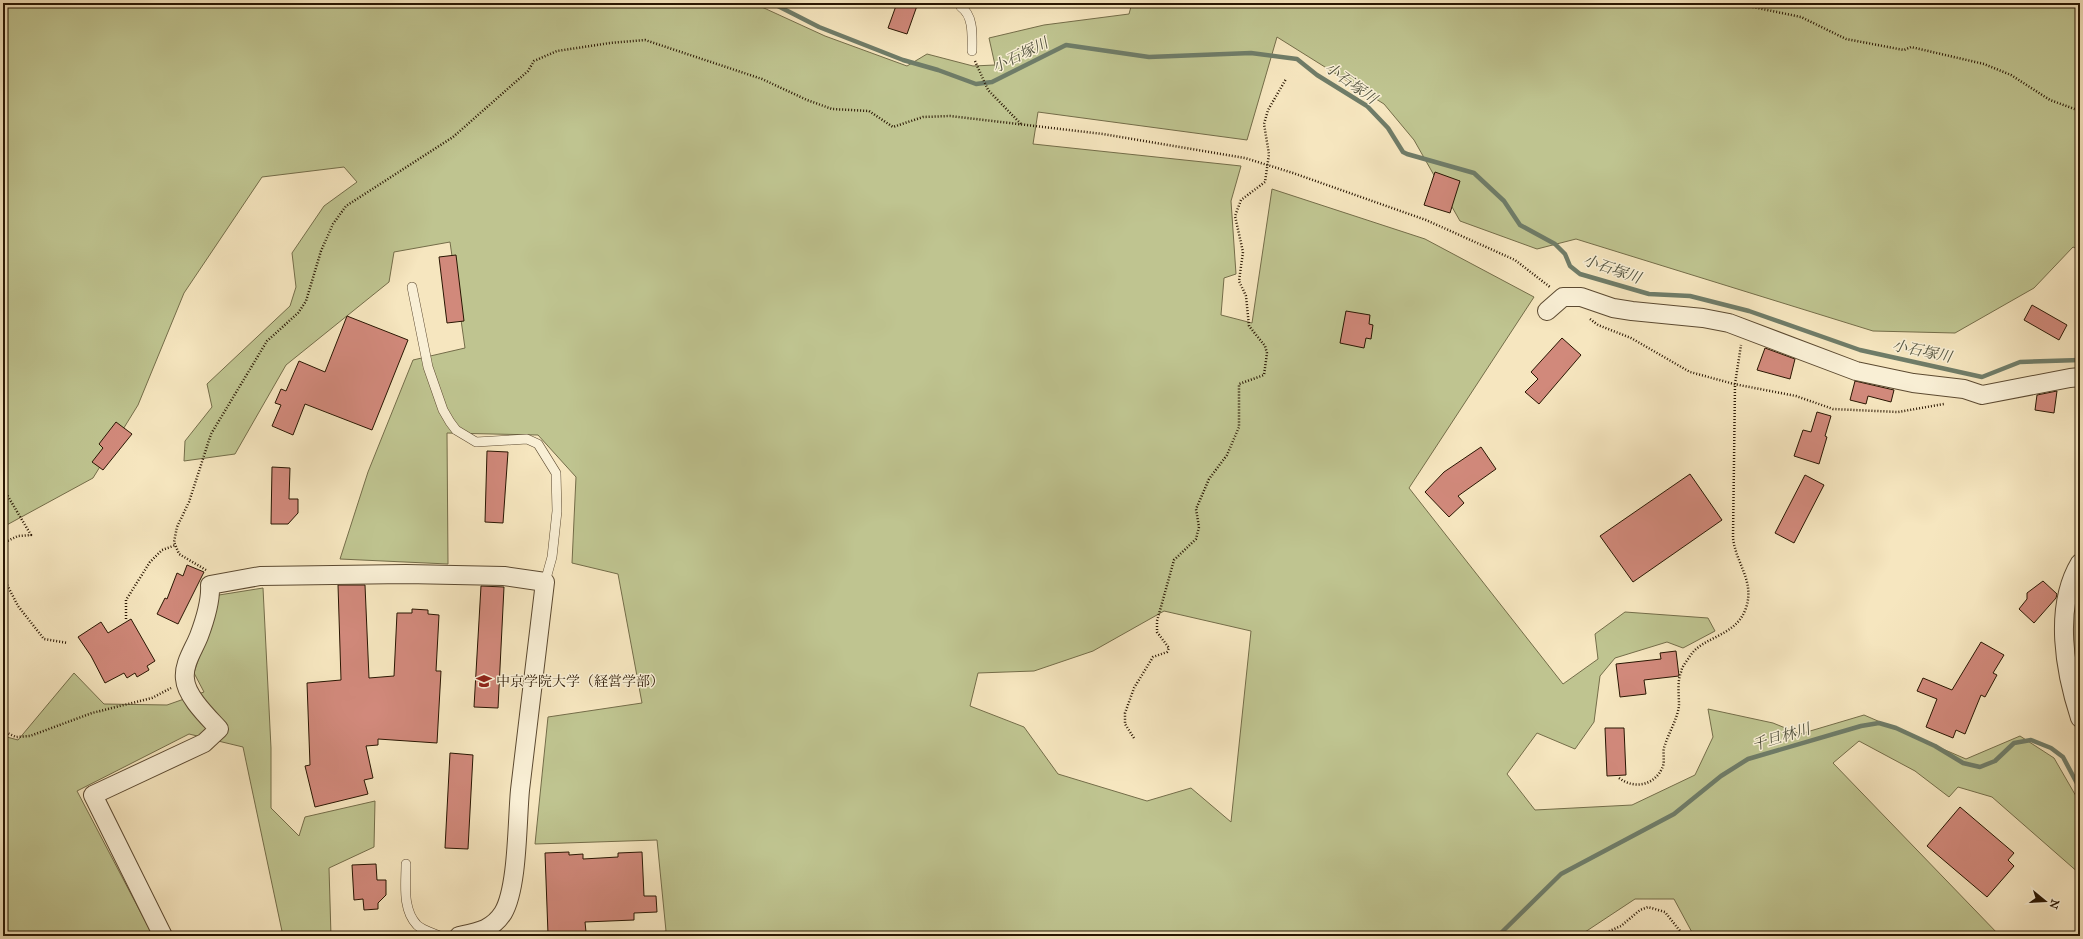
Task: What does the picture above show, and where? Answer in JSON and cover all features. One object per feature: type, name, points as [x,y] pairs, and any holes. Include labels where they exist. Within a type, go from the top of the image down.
[{"type":"street","points":[[1547,311],[1563,297],[1581,297],[1613,308],[1644,313],[1703,318],[1729,323],[1856,371],[1913,383],[1964,390],[1982,395],[2080,377]]},
{"type":"street","points":[[2080,563],[2068,596],[2064,625],[2065,660],[2073,697],[2080,718]]},
{"type":"street","points":[[163,936],[93,794],[204,743],[219,729],[192,698],[185,680],[187,664],[199,635],[209,601],[210,585],[260,576],[406,574],[504,576],[545,582],[520,791],[512,885],[504,911],[495,923],[485,931],[459,936]]},
{"type":"lane","points":[[962,3],[961,7],[966,10],[970,21],[972,32],[972,51]]},
{"type":"lane","points":[[412,287],[428,367],[443,410],[456,430],[476,442],[527,439],[538,444],[556,473],[557,511],[552,557],[545,582]]},
{"type":"lane","points":[[406,864],[406,901],[410,916],[418,926],[440,936]]},
{"type":"path","points":[[1744,3],[1748,6],[1801,17],[1846,38],[1904,50],[1911,47],[1984,64],[2011,75],[2050,100],[2080,111]]},
{"type":"path","points":[[210,585],[207,570],[179,554],[174,542],[177,527],[188,502],[211,434],[267,341],[298,313],[306,301],[321,251],[333,224],[346,206],[453,137],[528,71],[534,61],[557,51],[610,43],[645,40],[762,79],[807,100],[832,108],[869,111],[894,128],[923,117],[950,116],[1103,134],[1245,158],[1426,220],[1515,260],[1563,297]]},
{"type":"path","points":[[980,76],[988,90],[1022,125]]},
{"type":"path","points":[[1134,738],[1126,724],[1125,713],[1134,688],[1153,657],[1167,652],[1169,648],[1157,632],[1157,621],[1174,560],[1196,539],[1199,527],[1196,509],[1208,479],[1227,455],[1239,427],[1239,384],[1264,375],[1267,353],[1265,346],[1249,326],[1246,296],[1239,281],[1243,252],[1235,216],[1241,200],[1265,182],[1269,166],[1269,154],[1264,124],[1268,110],[1286,79]]},
{"type":"path","points":[[1586,315],[1598,324],[1631,338],[1690,372],[1735,384],[1796,396],[1833,409],[1898,412],[1929,408],[1951,402]]},
{"type":"path","points":[[1619,778],[1636,785],[1646,784],[1656,779],[1663,764],[1664,747],[1679,706],[1679,683],[1681,671],[1691,654],[1730,630],[1746,609],[1749,588],[1746,576],[1735,552],[1733,538],[1735,384],[1744,329]]},
{"type":"path","points":[[3,488],[31,535],[18,536],[3,542]]},
{"type":"path","points":[[126,619],[126,600],[150,562],[162,550],[176,545]]},
{"type":"path","points":[[3,577],[18,606],[44,639],[68,643]]},
{"type":"path","points":[[3,732],[16,736],[30,736],[92,713],[152,698],[185,680]]},
{"type":"path","points":[[1598,936],[1621,926],[1640,910],[1648,907],[1665,912],[1684,936]]},
{"type":"green space","points":[[3,3],[753,3],[825,36],[907,66],[927,54],[973,66],[995,65],[989,38],[1044,25],[1129,14],[1132,3],[2080,3],[2080,250],[2073,247],[2034,288],[1955,333],[1873,331],[1576,239],[1537,249],[1460,221],[1414,140],[1384,104],[1277,37],[1247,140],[1038,112],[1033,144],[1241,166],[1231,201],[1236,274],[1224,278],[1221,315],[1252,323],[1272,189],[1425,239],[1534,297],[1409,488],[1563,684],[1598,659],[1595,634],[1625,612],[1708,618],[1715,631],[1683,648],[1667,642],[1615,658],[1600,676],[1594,722],[1575,749],[1537,733],[1507,774],[1535,810],[1632,805],[1695,775],[1713,737],[1708,709],[1773,723],[1800,734],[1864,715],[1966,759],[2020,736],[2054,758],[2080,803],[2080,874],[1992,797],[1958,787],[1949,797],[1915,771],[1859,741],[1833,763],[2000,936],[1694,936],[1674,899],[1635,899],[1579,936],[646,936],[666,931],[657,840],[535,844],[548,717],[642,703],[618,574],[572,563],[576,477],[538,435],[447,433],[448,564],[340,559],[368,472],[413,360],[465,348],[450,242],[394,252],[389,282],[286,365],[235,454],[184,461],[185,441],[212,407],[207,384],[290,306],[296,287],[292,253],[324,206],[357,182],[344,167],[262,177],[184,293],[138,405],[93,478],[3,527]],"holes":[[[1164,611],[1251,631],[1231,822],[1191,788],[1147,801],[1058,774],[1024,727],[970,706],[978,673],[1034,671],[1093,651]]]},
{"type":"green space","points":[[263,588],[271,748],[271,808],[299,836],[305,817],[375,801],[374,847],[329,868],[331,936],[283,936],[243,747],[189,734],[77,791],[153,936],[3,936],[3,736],[18,740],[74,673],[104,704],[167,705],[204,692],[194,673],[219,595]]},
{"type":"building","points":[[897,3],[918,3],[907,34],[888,28]]},
{"type":"building","points":[[1435,172],[1460,181],[1450,213],[1424,205]]},
{"type":"building","points":[[456,255],[464,321],[447,323],[439,257]]},
{"type":"building","points":[[2032,305],[2067,325],[2059,340],[2024,320]]},
{"type":"building","points":[[1346,311],[1370,315],[1369,324],[1373,325],[1371,339],[1366,338],[1364,348],[1340,343]]},
{"type":"building","points":[[347,316],[408,340],[372,430],[305,404],[293,435],[272,426],[281,405],[275,403],[281,389],[286,391],[299,361],[325,372]]},
{"type":"building","points":[[1562,338],[1581,355],[1539,404],[1525,392],[1538,379],[1531,372]]},
{"type":"building","points":[[1765,348],[1795,359],[1790,379],[1757,370]]},
{"type":"building","points":[[1855,381],[1894,390],[1891,402],[1868,396],[1866,404],[1850,400]]},
{"type":"building","points":[[2057,391],[2054,413],[2035,410],[2037,395]]},
{"type":"building","points":[[1817,412],[1831,416],[1825,436],[1827,437],[1819,464],[1794,456],[1803,430],[1811,432]]},
{"type":"building","points":[[116,422],[132,434],[103,470],[92,462],[103,448],[99,444]]},
{"type":"building","points":[[1481,447],[1496,469],[1458,496],[1464,503],[1449,517],[1425,492],[1444,472]]},
{"type":"building","points":[[487,451],[508,452],[503,523],[485,522]]},
{"type":"building","points":[[272,467],[290,468],[289,499],[298,499],[298,513],[288,524],[271,524]]},
{"type":"building","points":[[1690,474],[1722,520],[1633,582],[1600,536]]},
{"type":"building","points":[[1805,475],[1824,485],[1794,543],[1775,533]]},
{"type":"building","points":[[187,565],[204,572],[178,624],[157,614],[165,598],[167,599],[177,573],[183,576]]},
{"type":"building","points":[[2043,581],[2057,594],[2056,598],[2034,623],[2019,609],[2027,599],[2027,593]]},
{"type":"building","points":[[338,585],[365,585],[369,678],[394,676],[397,613],[412,613],[412,609],[428,610],[428,614],[439,615],[436,671],[441,671],[437,743],[378,739],[378,745],[366,746],[373,778],[364,780],[368,794],[315,807],[305,766],[310,765],[307,683],[341,680]]},
{"type":"building","points":[[481,586],[504,587],[498,708],[474,707]]},
{"type":"building","points":[[131,619],[155,661],[147,666],[149,670],[137,677],[135,673],[127,678],[124,673],[105,683],[91,656],[78,637],[101,622],[108,633]]},
{"type":"building","points":[[1981,642],[2004,655],[1993,673],[1997,675],[1985,697],[1981,695],[1965,734],[1956,730],[1953,738],[1926,727],[1937,699],[1917,691],[1923,678],[1952,690]]},
{"type":"building","points":[[1676,651],[1679,676],[1644,680],[1646,694],[1620,697],[1616,664],[1661,659],[1660,653]]},
{"type":"building","points":[[1605,728],[1624,728],[1626,775],[1607,776]]},
{"type":"building","points":[[450,753],[473,755],[468,849],[445,848]]},
{"type":"building","points":[[1960,807],[2014,853],[2008,860],[2014,866],[1987,897],[1927,846]]},
{"type":"building","points":[[569,852],[569,855],[583,854],[583,859],[618,857],[618,853],[642,852],[644,896],[656,896],[657,912],[634,913],[634,920],[585,922],[586,932],[548,934],[545,853]]},
{"type":"building","points":[[376,864],[377,880],[386,880],[386,895],[378,903],[378,909],[364,910],[363,899],[354,900],[352,865]]},
{"type":"waterway","name":"小石塚川","points":[[772,3],[819,27],[903,60],[938,70],[976,84],[992,82],[1066,45],[1149,57],[1251,53],[1297,59],[1317,75],[1367,106],[1388,128],[1403,152],[1474,173],[1504,201],[1520,225],[1555,244],[1565,254],[1570,266],[1580,274],[1649,294],[1690,296],[1749,311],[1860,350],[1982,377],[2020,362],[2080,360]]},
{"type":"waterway","name":"千旦林川","points":[[1501,933],[1561,874],[1674,814],[1721,776],[1748,759],[1861,726],[1879,723],[1896,728],[1935,746],[1963,763],[1980,767],[1995,761],[2014,743],[2031,740],[2051,748],[2063,757],[2080,789]]},
{"type":"place","name":"中京学院大学（経営学部）","points":[[484,681]]}]
